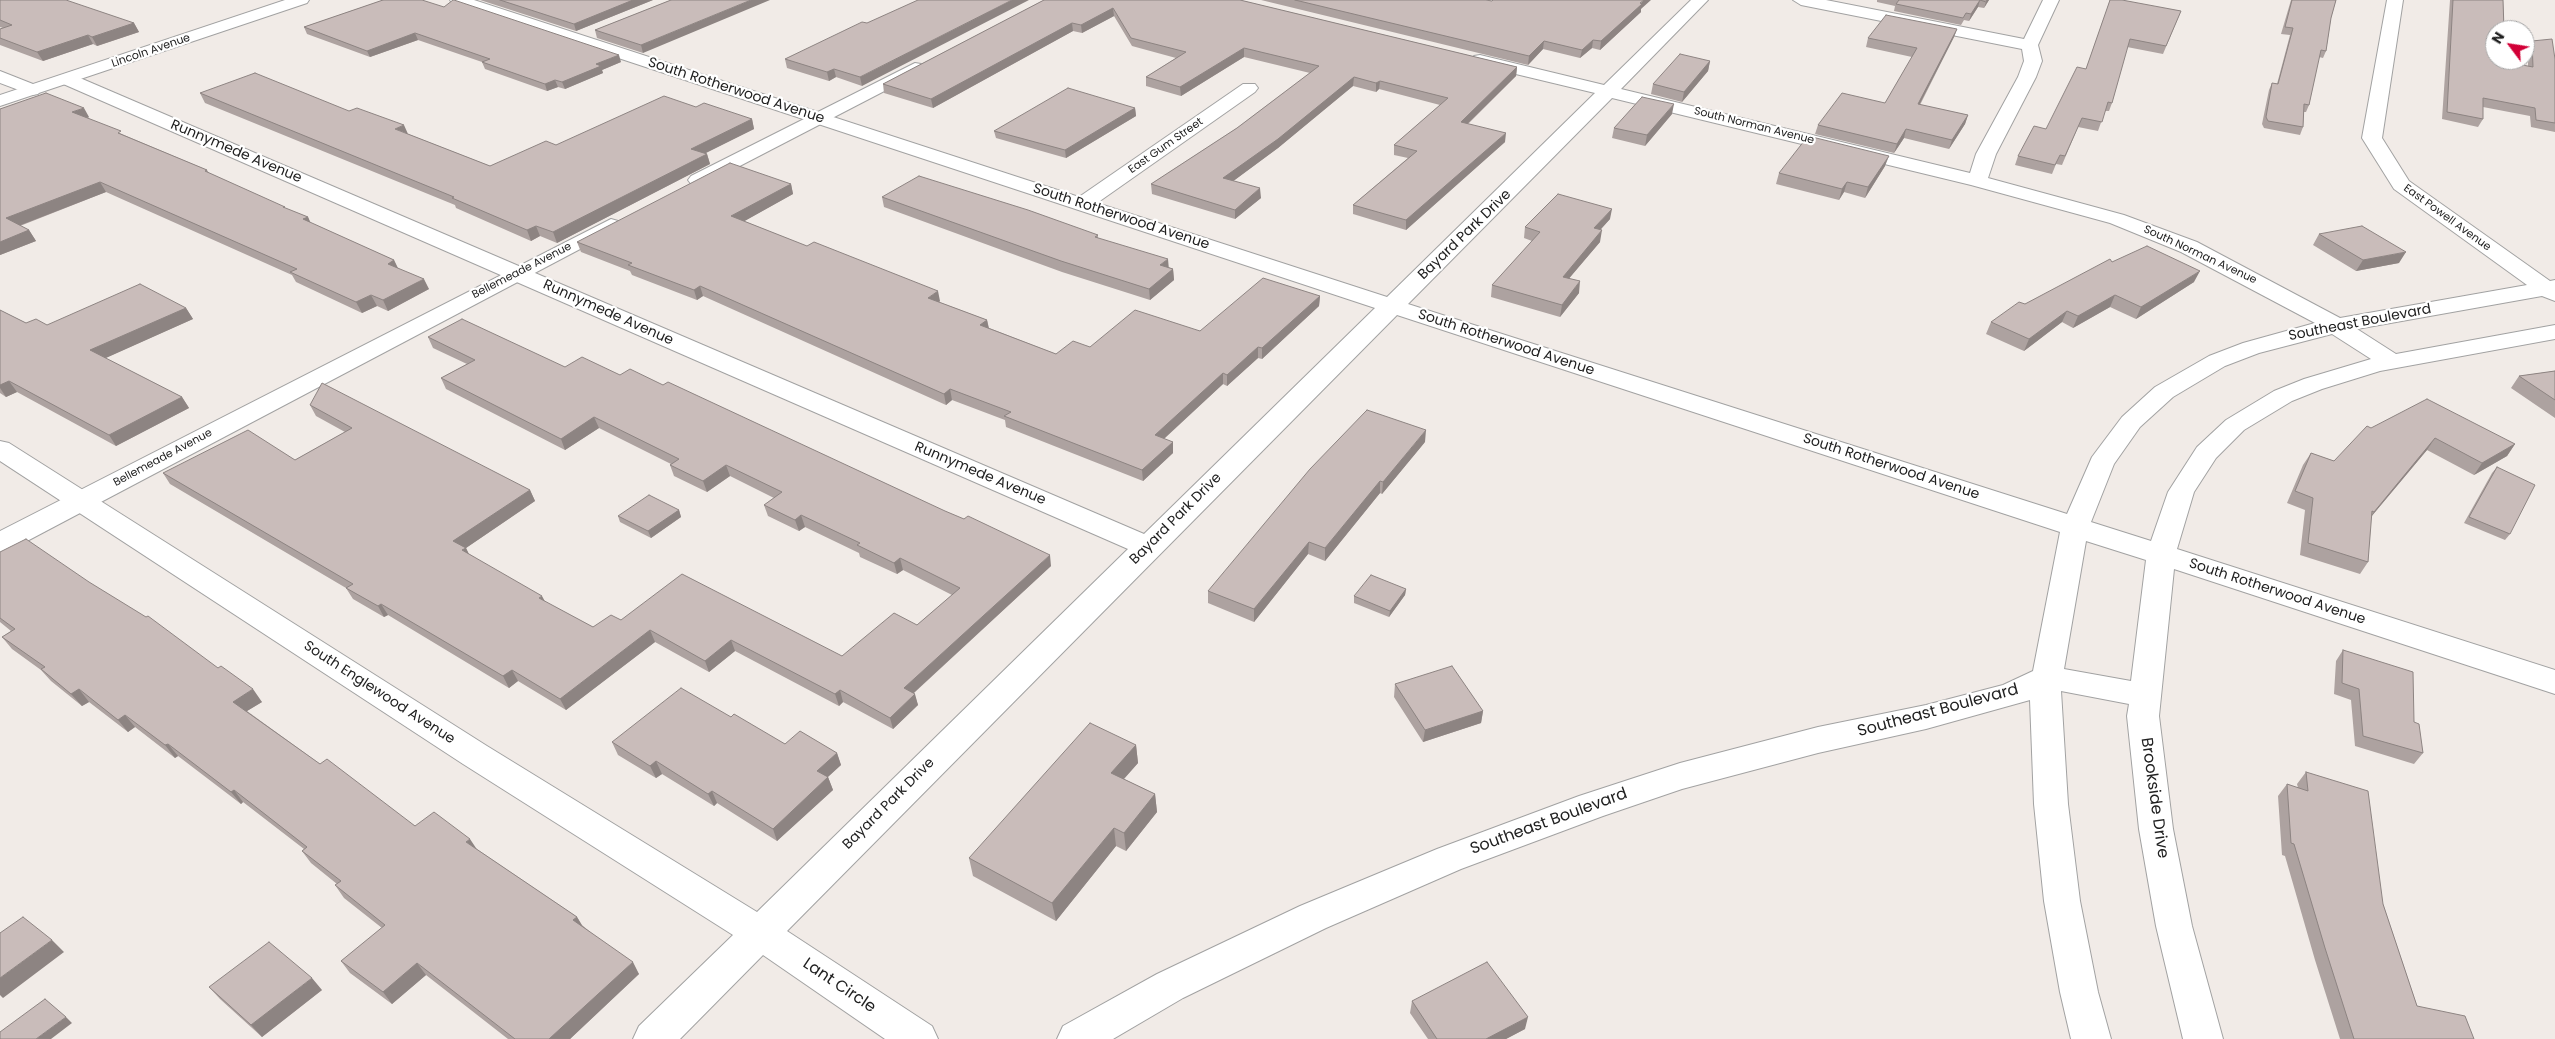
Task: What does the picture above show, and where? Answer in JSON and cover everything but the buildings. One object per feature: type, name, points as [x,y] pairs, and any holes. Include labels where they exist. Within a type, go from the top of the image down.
[{"type":"street","name":"Lincoln Avenue","points":[[0,101],[301,0]]},
{"type":"street","name":"South Rotherwood Avenue","points":[[458,0],[1392,306],[2555,682]]},
{"type":"street","name":"Bayard Park Drive","points":[[653,1039],[1700,0]]},
{"type":"street","points":[[1801,0],[2030,45]]},
{"type":"street","points":[[1977,180],[1986,154],[2027,76],[2033,61],[2030,45],[2051,0]]},
{"type":"street","name":"East Powell Avenue","points":[[2395,0],[2372,138],[2401,185],[2552,290]]},
{"type":"street","points":[[576,39],[602,28]]},
{"type":"street","name":"South Norman Avenue","points":[[1461,55],[1977,180],[2083,208],[2148,230],[2238,272],[2336,326],[2392,362]]},
{"type":"street","points":[[678,190],[932,59]]},
{"type":"street","points":[[0,76],[32,90]]},
{"type":"street","name":"Runnymede Avenue","points":[[67,79],[1149,547]]},
{"type":"street","name":"East Gum Street","points":[[1082,204],[1249,88]]},
{"type":"street","name":"Bellemeade Avenue","points":[[0,543],[628,216]]},
{"type":"street","name":"Southeast Boulevard","points":[[1077,1039],[1170,986],[1313,917],[1449,859],[1582,809],[1680,776],[1818,740],[1926,717],[2011,695],[2047,678],[2075,526],[2101,463],[2131,422],[2164,392],[2217,361],[2282,338],[2336,326],[2552,290]]},
{"type":"street","points":[[2161,554],[2181,492],[2206,453],[2235,426],[2283,396],[2313,384],[2392,362],[2555,332]]},
{"type":"street","name":"South Englewood Avenue","points":[[0,449],[475,755],[760,933]]},
{"type":"street","name":"Brookside Drive","points":[[2161,554],[2143,716],[2156,829],[2174,926],[2203,1039]]},
{"type":"street","points":[[2091,1039],[2079,992],[2062,901],[2051,804],[2045,688],[2047,678],[2146,696]]},
{"type":"street","name":"Lant Circle","points":[[760,933],[918,1039]]}]
